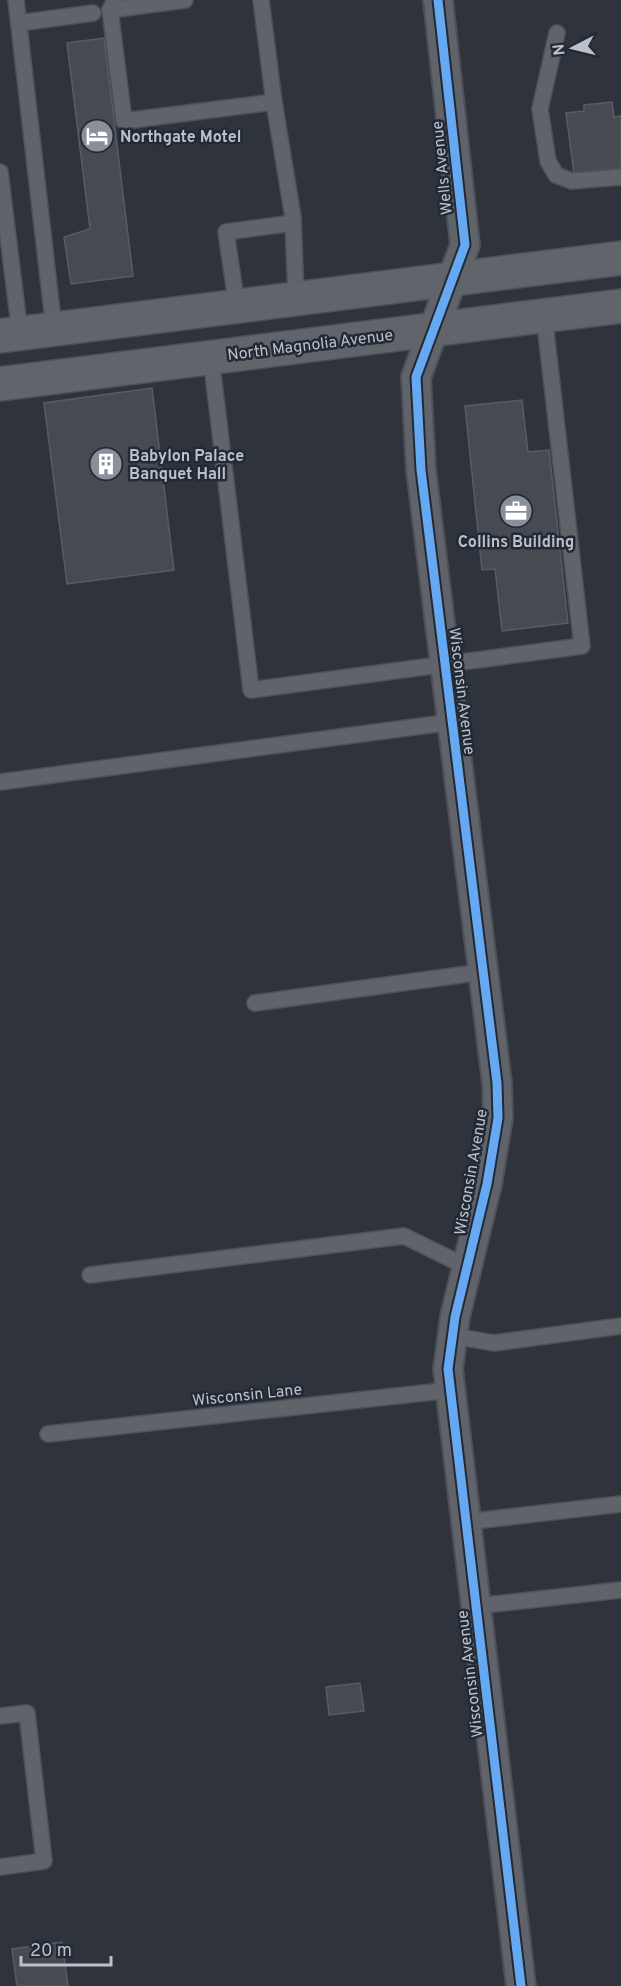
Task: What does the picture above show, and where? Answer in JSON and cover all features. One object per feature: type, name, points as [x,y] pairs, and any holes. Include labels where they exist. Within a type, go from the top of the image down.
[{"type":"main road","points":[[10,334],[621,258]]},
{"type":"main road","name":"North Magnolia Avenue","points":[[0,384],[621,306]]},
{"type":"street","name":"Wells Avenue","points":[[435,329],[465,245],[438,0]]},
{"type":"street","name":"Wisconsin Avenue","points":[[435,329],[416,377],[421,470],[443,664],[497,1083],[498,1118],[487,1184],[467,1267],[448,1370],[521,1986]]},
{"type":"lane","points":[[16,0],[54,329]]},
{"type":"lane","points":[[185,0],[113,5],[124,121],[274,102]]},
{"type":"lane","points":[[261,0],[293,223],[296,298]]},
{"type":"lane","points":[[19,23],[93,13]]},
{"type":"lane","points":[[557,33],[540,109],[548,161],[556,175],[572,182],[621,177]]},
{"type":"lane","points":[[0,172],[10,334]]},
{"type":"lane","points":[[237,306],[226,232],[293,223]]},
{"type":"lane","points":[[211,357],[251,690],[582,646],[544,315]]},
{"type":"lane","points":[[0,782],[452,722]]},
{"type":"lane","points":[[255,1003],[482,972]]},
{"type":"lane","points":[[90,1275],[404,1236],[467,1267]]},
{"type":"lane","points":[[453,1336],[494,1343],[621,1326]]},
{"type":"lane","name":"Wisconsin Lane","points":[[48,1434],[451,1390]]},
{"type":"lane","points":[[466,1522],[621,1504]]},
{"type":"lane","points":[[476,1606],[621,1590]]},
{"type":"lane","points":[[0,1716],[27,1713],[45,1861],[0,1867]]},
{"type":"building","name":"Northgate Motel","points":[[104,38],[133,276],[71,284],[64,237],[90,229],[67,43]]},
{"type":"building","points":[[612,102],[614,117],[621,116],[621,168],[574,174],[566,113],[584,111],[584,105]]},
{"type":"building","name":"Babylon Palace Banquet Hall","points":[[152,388],[174,570],[67,584],[44,403]]},
{"type":"building","name":"Collins Building","points":[[522,400],[528,452],[549,450],[568,623],[502,631],[495,569],[482,570],[465,406]]},
{"type":"building","points":[[360,1683],[364,1711],[329,1715],[326,1687]]},
{"type":"building","points":[[62,1942],[68,1986],[17,1986],[12,1949]]},
{"type":"cycle path","points":[[438,0],[465,245],[416,377],[421,470],[497,1083],[498,1118],[487,1184],[455,1317],[448,1369],[521,1986]]},
{"type":"place","name":"Northgate Motel","points":[[97,136]]},
{"type":"place","name":"Babylon Palace Banquet Hall","points":[[106,464]]},
{"type":"place","name":"Collins Building","points":[[516,511]]}]
